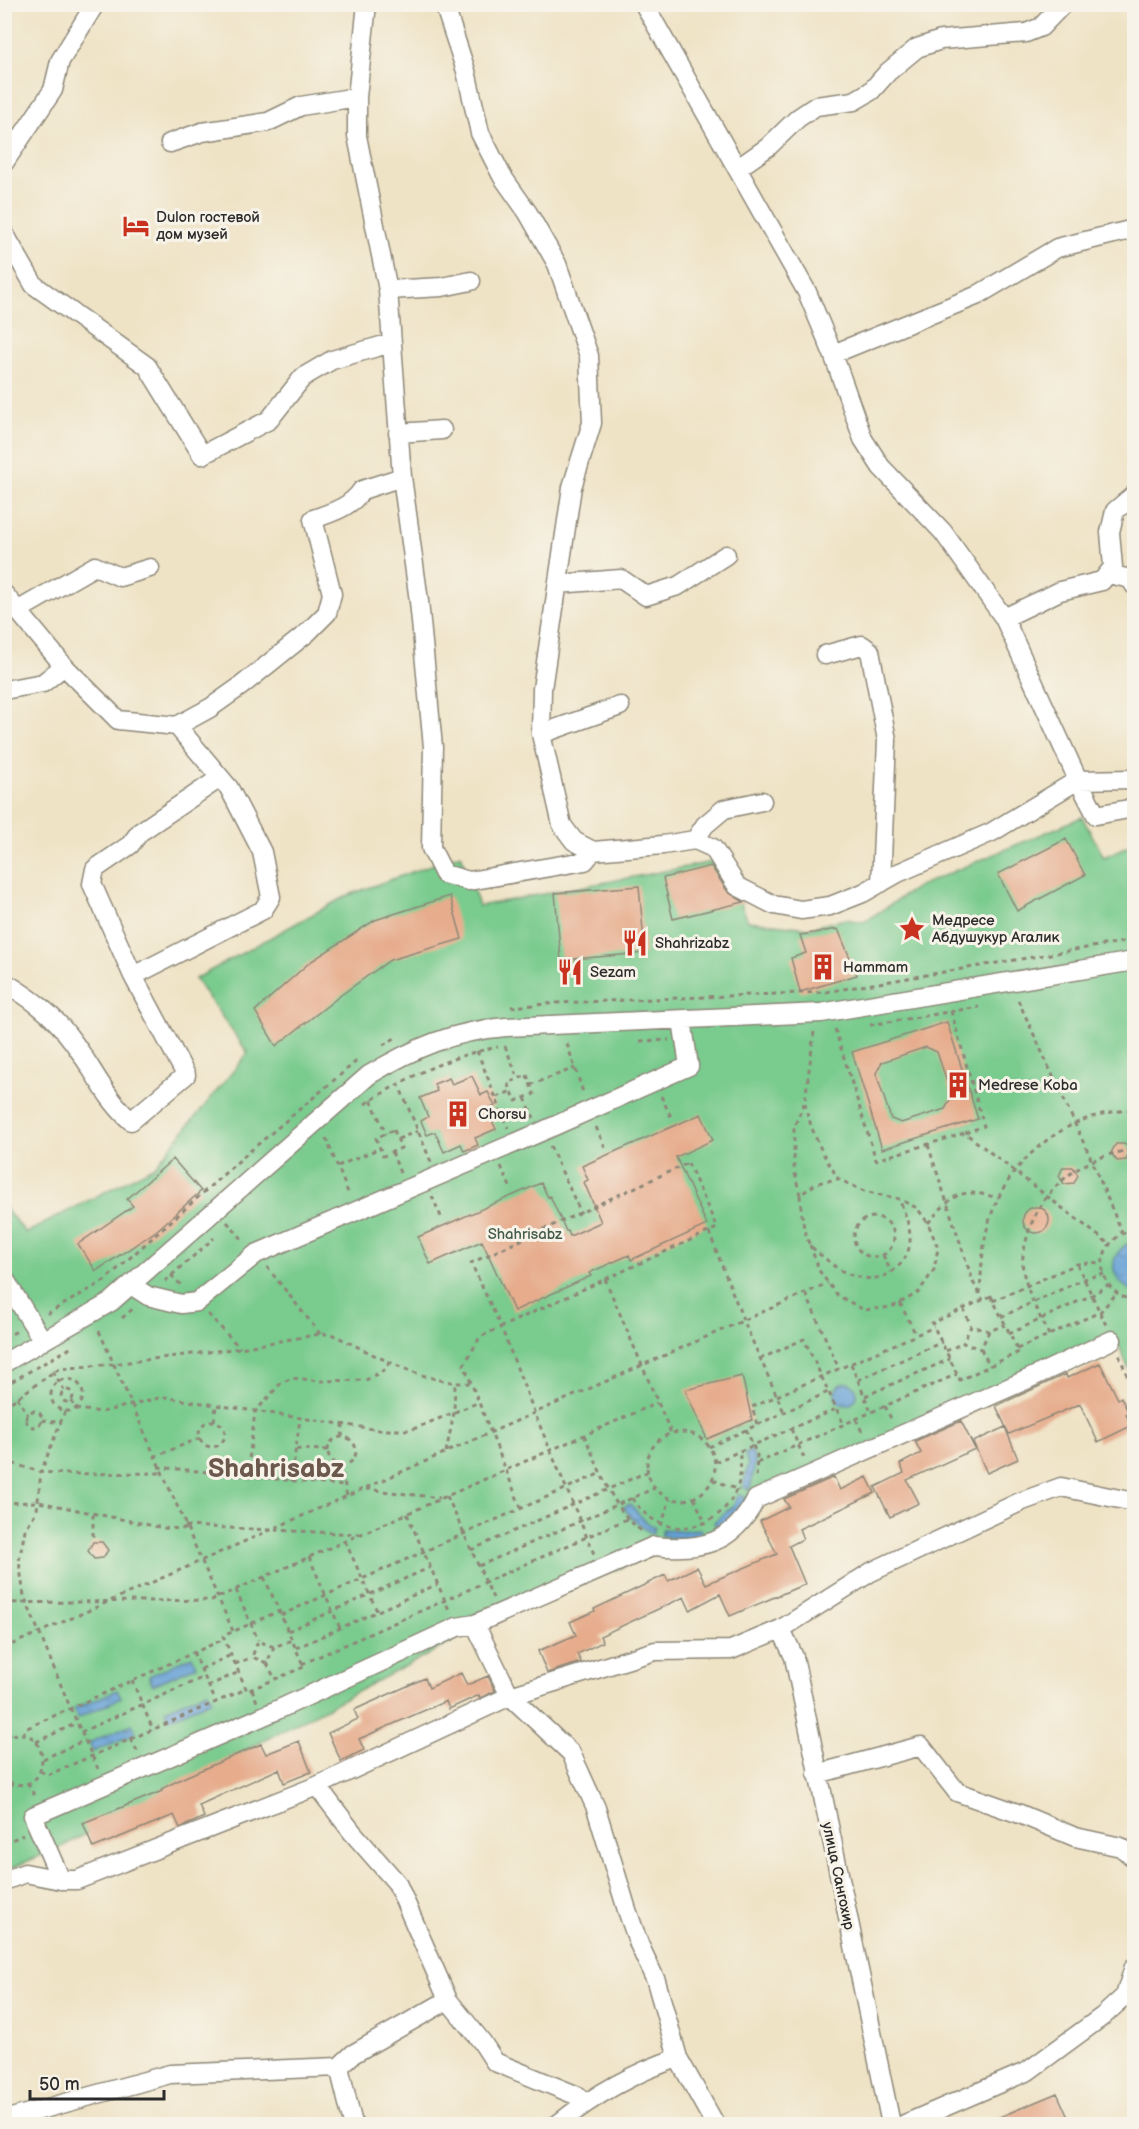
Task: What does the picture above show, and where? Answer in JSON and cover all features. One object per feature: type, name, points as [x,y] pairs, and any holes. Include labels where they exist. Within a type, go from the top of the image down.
[{"type":"street","points":[[4,163],[53,90],[60,61],[95,4]]},
{"type":"street","points":[[367,4],[357,97],[357,136],[388,290],[402,477],[419,601],[433,747],[431,848],[444,874],[469,880],[585,861],[593,851]]},
{"type":"street","points":[[444,4],[466,71],[480,133],[502,176],[528,213],[557,264],[589,356],[592,423],[572,487],[542,689],[541,734],[562,825],[574,841],[593,851],[695,840],[713,848],[737,886],[774,905],[801,910],[830,906],[863,893],[898,873],[992,832],[1078,780],[1134,779]]},
{"type":"street","points":[[644,4],[807,292],[833,354],[863,439],[881,467],[943,532],[1005,618],[1096,815],[1134,808]]},
{"type":"street","points":[[738,168],[768,147],[798,118],[816,106],[854,101],[871,91],[888,72],[917,48],[941,40],[1026,33],[1041,27],[1063,4]]},
{"type":"street","points":[[170,143],[202,132],[268,122],[302,106],[357,97]]},
{"type":"street","points":[[833,354],[976,296],[1057,248],[1134,230]]},
{"type":"street","points":[[4,233],[34,285],[147,366],[202,455],[269,420],[303,377],[322,365],[391,343]]},
{"type":"street","points":[[388,290],[442,287],[471,281]]},
{"type":"street","points":[[398,433],[442,430]]},
{"type":"street","points":[[4,594],[64,666],[118,720],[177,726],[210,708],[241,686],[307,633],[327,613],[332,594],[313,519],[334,512],[356,499],[362,490],[402,477]]},
{"type":"street","points":[[1005,618],[1060,591],[1102,581],[1113,567],[1110,532],[1115,511],[1134,495]]},
{"type":"street","points":[[558,584],[621,579],[646,596],[678,586],[726,555]]},
{"type":"street","points":[[17,611],[95,566],[120,577],[150,568]]},
{"type":"street","points":[[1108,574],[1131,579],[1134,585]]},
{"type":"street","points":[[825,655],[862,645],[870,651],[887,740],[881,883]]},
{"type":"street","points":[[4,690],[43,682],[64,666]]},
{"type":"street","points":[[541,734],[620,706]]},
{"type":"street","points":[[133,976],[263,910],[271,897],[262,852],[229,788],[177,726]]},
{"type":"street","points":[[4,982],[37,1002],[70,1037],[117,1109],[131,1121],[186,1075],[133,976],[92,884],[95,869],[130,845],[140,832],[220,778]]},
{"type":"street","points":[[695,840],[705,825],[724,808],[762,801]]},
{"type":"street","points":[[4,1362],[111,1302],[369,1074],[433,1041],[476,1029],[830,1011],[1134,961]]},
{"type":"street","points":[[131,1285],[148,1296],[181,1304],[197,1302],[256,1254],[689,1066],[682,1020]]},
{"type":"street","points":[[4,1278],[43,1341]]},
{"type":"street","points":[[61,1880],[33,1816],[275,1711],[457,1627],[475,1624],[601,1569],[655,1542],[677,1548],[696,1547],[715,1542],[737,1528],[748,1515],[753,1497],[811,1475],[1112,1340]]},
{"type":"street","points":[[4,1881],[25,1873],[61,1880],[77,1880],[317,1786],[510,1696],[655,1651],[731,1650],[781,1629],[871,1572],[1020,1502],[1061,1487],[1134,1502]]},
{"type":"street","points":[[475,1624],[510,1696],[571,1753],[596,1808],[627,1910],[656,1981],[678,2058],[715,2124]]},
{"type":"street","name":"улица Сангохир","points":[[781,1629],[794,1657],[891,2124]]},
{"type":"street","points":[[817,1774],[921,1746],[957,1792],[1020,1814],[1075,1837],[1121,1847],[1134,1858]]},
{"type":"street","points":[[317,1786],[353,1833],[397,1883],[448,2000],[495,2062],[578,2096],[586,2103]]},
{"type":"street","points":[[905,2124],[1028,2071],[1037,2065],[1103,2016],[1125,1996],[1134,1967]]},
{"type":"street","points":[[4,2120],[170,2074],[339,2067],[353,2054],[448,2000]]},
{"type":"street","points":[[558,2124],[586,2103],[660,2064],[678,2058]]},
{"type":"street","points":[[339,2067],[353,2124]]},
{"type":"path","points":[[504,1008],[557,1003],[825,992],[1134,940]]},
{"type":"path","points":[[825,992],[876,1160],[984,1126],[951,1012],[944,971]]},
{"type":"path","points":[[1018,1000],[1092,1161],[1122,1233]]},
{"type":"path","points":[[805,1101],[810,1125],[821,1153],[838,1179],[864,1191],[899,1199],[917,1208],[928,1223],[938,1248],[934,1270],[918,1293],[892,1308],[864,1310],[837,1295],[820,1272],[810,1245],[794,1170],[794,1127],[805,1101],[814,1032]]},
{"type":"path","points":[[381,1046],[401,1036]]},
{"type":"path","points":[[505,1046],[518,1079]]},
{"type":"path","points":[[477,1051],[514,1143]]},
{"type":"path","points":[[4,1338],[104,1281],[352,1062],[362,1057]]},
{"type":"path","points":[[530,1085],[575,1068]]},
{"type":"path","points":[[527,1076],[530,1085],[534,1094],[516,1101],[508,1083],[527,1076]]},
{"type":"path","points":[[654,1082],[672,1119]]},
{"type":"path","points":[[398,1083],[418,1131],[442,1219]]},
{"type":"path","points":[[496,1097],[512,1091]]},
{"type":"path","points":[[371,1100],[386,1134]]},
{"type":"path","points":[[980,1294],[986,1233],[998,1198],[1014,1172],[1041,1144],[1074,1124],[1114,1111],[1134,1110]]},
{"type":"path","points":[[394,1130],[401,1148],[383,1156],[376,1138],[386,1134],[394,1130]]},
{"type":"path","points":[[398,1139],[418,1131]]},
{"type":"path","points":[[543,1131],[580,1213]]},
{"type":"path","points":[[965,1133],[1109,1244]]},
{"type":"path","points":[[326,1138],[356,1210]]},
{"type":"path","points":[[928,1145],[973,1282],[982,1300]]},
{"type":"path","points":[[337,1167],[380,1148]]},
{"type":"path","points":[[1049,1335],[1027,1286],[1023,1268],[1025,1244],[1031,1223],[1059,1182],[1092,1161],[1109,1154],[1134,1150]]},
{"type":"path","points":[[392,1152],[407,1188]]},
{"type":"path","points":[[494,1152],[511,1189]]},
{"type":"path","points":[[521,1508],[489,1433],[464,1365],[480,1337],[501,1327],[605,1279],[717,1228],[688,1163],[471,1263],[501,1327],[579,1521],[601,1569]]},
{"type":"path","points":[[800,1195],[817,1183],[838,1179]]},
{"type":"path","points":[[928,1223],[947,1201],[965,1193],[980,1193],[998,1198]]},
{"type":"path","points":[[810,1245],[840,1271],[864,1278],[876,1278],[891,1272],[904,1261],[910,1240],[907,1219],[899,1199]]},
{"type":"path","points":[[876,1216],[888,1222],[894,1233],[892,1246],[884,1255],[871,1257],[859,1252],[853,1240],[855,1227],[864,1218],[876,1216]]},
{"type":"path","points":[[1134,1229],[1122,1233],[1109,1244],[1103,1262],[1108,1285],[1116,1294],[1134,1301]]},
{"type":"path","points":[[709,1232],[744,1322],[784,1412]]},
{"type":"path","points":[[884,1255],[891,1272]]},
{"type":"path","points":[[993,1301],[1077,1264],[1103,1262]]},
{"type":"path","points":[[1001,1317],[1084,1279],[1104,1274]]},
{"type":"path","points":[[605,1279],[671,1433]]},
{"type":"path","points":[[4,1648],[828,1283]]},
{"type":"path","points":[[1009,1334],[1092,1295],[1108,1285]]},
{"type":"path","points":[[806,1294],[839,1369]]},
{"type":"path","points":[[1017,1349],[1100,1312],[1116,1294]]},
{"type":"path","points":[[991,1296],[1019,1352],[960,1380],[932,1323],[982,1300],[991,1296]]},
{"type":"path","points":[[900,1303],[916,1335]]},
{"type":"path","points":[[946,1351],[963,1343],[971,1326],[963,1308]]},
{"type":"path","points":[[971,1326],[989,1331],[1005,1325]]},
{"type":"path","points":[[757,1425],[752,1407],[934,1327]]},
{"type":"path","points":[[99,1331],[233,1631]]},
{"type":"path","points":[[981,1348],[989,1331]]},
{"type":"path","points":[[4,1407],[58,1369],[240,1348],[320,1334],[331,1334],[390,1362],[455,1384],[471,1383]]},
{"type":"path","points":[[760,1359],[804,1338],[843,1425]]},
{"type":"path","points":[[858,1380],[942,1342]]},
{"type":"path","points":[[963,1343],[981,1348],[990,1366]]},
{"type":"path","points":[[865,1396],[950,1359]]},
{"type":"path","points":[[247,1476],[255,1412],[281,1383],[292,1378],[320,1381],[366,1380],[386,1369],[390,1362]]},
{"type":"path","points":[[851,1364],[872,1412]]},
{"type":"path","points":[[53,1371],[64,1390]]},
{"type":"path","points":[[757,1463],[957,1374]]},
{"type":"path","points":[[76,1409],[81,1404],[83,1390],[73,1380],[59,1381],[52,1392],[52,1398],[54,1405],[65,1411],[76,1409],[102,1412],[163,1397],[380,1430],[411,1430],[478,1403]]},
{"type":"path","points":[[446,1452],[454,1413],[455,1384]]},
{"type":"path","points":[[64,1390],[68,1389],[73,1394],[71,1401],[76,1409]]},
{"type":"path","points":[[64,1390],[61,1393],[63,1400],[71,1401]]},
{"type":"path","points":[[709,1447],[828,1392]]},
{"type":"path","points":[[17,1397],[28,1415]]},
{"type":"path","points":[[4,1603],[217,1598],[657,1402]]},
{"type":"path","points":[[214,1421],[216,1406]]},
{"type":"path","points":[[715,1462],[836,1409]]},
{"type":"path","points":[[35,1411],[40,1413],[42,1420],[39,1426],[34,1427],[26,1421],[28,1415],[35,1411]]},
{"type":"path","points":[[65,1411],[41,1472],[39,1502],[25,1530],[19,1561],[27,1602],[70,1707],[105,1784]]},
{"type":"path","points":[[291,1481],[300,1419]]},
{"type":"path","points":[[42,1420],[61,1423]]},
{"type":"path","points":[[214,1421],[220,1423],[225,1429],[225,1436],[223,1442],[210,1447],[204,1444],[199,1432],[202,1425],[214,1421]]},
{"type":"path","points":[[342,1437],[343,1425]]},
{"type":"path","points":[[713,1480],[753,1497],[757,1463],[754,1445],[746,1429]]},
{"type":"path","points":[[791,1429],[811,1475]]},
{"type":"path","points":[[671,1433],[692,1434],[702,1439],[709,1447],[715,1462],[713,1480],[705,1491],[694,1498],[682,1501],[670,1499],[659,1493],[647,1472],[647,1460],[652,1448],[660,1439],[671,1433]]},
{"type":"path","points":[[584,1435],[617,1505],[627,1519],[655,1542],[670,1499]]},
{"type":"path","points":[[342,1437],[354,1444],[356,1452],[354,1458],[341,1465],[329,1458],[328,1450],[332,1441],[342,1437]]},
{"type":"path","points":[[154,1457],[200,1438]]},
{"type":"path","points":[[296,1449],[328,1450]]},
{"type":"path","points":[[632,1498],[650,1519],[661,1524],[679,1527],[694,1526],[705,1522],[719,1514],[730,1503],[737,1489],[743,1467],[740,1451]]},
{"type":"path","points":[[4,1461],[41,1472],[161,1473]]},
{"type":"path","points":[[341,1465],[347,1496]]},
{"type":"path","points":[[158,1467],[344,1486]]},
{"type":"path","points":[[471,1550],[647,1472]]},
{"type":"path","points":[[264,1577],[280,1613],[288,1631],[292,1640],[296,1648],[302,1664],[304,1667],[247,1692],[223,1636],[250,1624],[280,1613],[326,1595],[601,1473]]},
{"type":"path","points":[[364,1488],[442,1498]]},
{"type":"path","points":[[479,1566],[655,1488]]},
{"type":"path","points":[[447,1496],[500,1613]]},
{"type":"path","points":[[694,1498],[715,1542]]},
{"type":"path","points":[[4,1503],[39,1502],[164,1528],[272,1529],[361,1534]]},
{"type":"path","points":[[93,1514],[93,1537]]},
{"type":"path","points":[[407,1514],[457,1627]]},
{"type":"path","points":[[302,1664],[627,1519]]},
{"type":"path","points":[[345,1541],[377,1611]]},
{"type":"path","points":[[309,1557],[340,1628]]},
{"type":"path","points":[[288,1631],[431,1568]]},
{"type":"path","points":[[296,1648],[438,1584]]},
{"type":"path","points":[[236,1590],[258,1641],[274,1647],[292,1640]]},
{"type":"path","points":[[23,1735],[25,1729],[70,1707],[224,1639]]},
{"type":"path","points":[[252,1657],[258,1641]]},
{"type":"path","points":[[267,1663],[274,1647]]},
{"type":"path","points":[[193,1652],[216,1702]]},
{"type":"path","points":[[201,1669],[231,1655]]},
{"type":"path","points":[[235,1664],[252,1657],[267,1663],[275,1679]]},
{"type":"path","points":[[208,1686],[239,1672]]},
{"type":"path","points":[[81,1732],[204,1677]]},
{"type":"path","points":[[132,1680],[153,1730]]},
{"type":"path","points":[[40,1772],[48,1775],[246,1689]]},
{"type":"path","points":[[36,1742],[77,1723]]},
{"type":"path","points":[[4,1724],[10,1736]]},
{"type":"path","points":[[4,1738],[23,1735],[36,1742],[43,1759],[40,1772],[28,1783],[12,1784],[4,1780]]},
{"type":"path","points":[[43,1759],[85,1740]]},
{"type":"path","points":[[4,1794],[8,1792],[12,1784]]},
{"type":"green space","name":"Shahrisabz","points":[[1082,817],[1104,857],[1134,843],[1134,1381],[1114,1335],[753,1496],[728,1527],[678,1544],[488,1623],[65,1845],[5,1871],[4,1207],[26,1233],[155,1166],[248,1053],[195,979],[346,896],[461,854],[479,906],[723,860],[748,921],[809,928],[845,919],[864,922],[917,887]]},
{"type":"water","points":[[1134,1241],[1134,1291],[1119,1280],[1114,1266],[1119,1251]]},
{"type":"water","points":[[842,1383],[850,1383],[857,1390],[857,1398],[850,1405],[842,1405],[835,1398],[835,1390]]},
{"type":"water","points":[[752,1450],[755,1463],[750,1490],[743,1487],[748,1465],[745,1454]]},
{"type":"water","points":[[739,1494],[746,1497],[743,1502],[730,1519],[717,1529],[714,1522],[734,1505]]},
{"type":"water","points":[[630,1504],[646,1522],[655,1527],[653,1534],[636,1522],[623,1507]]},
{"type":"water","points":[[663,1529],[677,1531],[700,1529],[703,1536],[672,1538],[661,1536]]},
{"type":"water","points":[[192,1656],[196,1666],[153,1685],[149,1676]]},
{"type":"water","points":[[117,1690],[121,1698],[78,1718],[74,1709]]},
{"type":"water","points":[[208,1691],[212,1700],[169,1719],[165,1710]]},
{"type":"water","points":[[132,1724],[136,1733],[93,1752],[89,1743]]},
{"type":"building","points":[[1066,839],[1085,875],[1017,911],[998,874]]},
{"type":"building","points":[[711,866],[728,892],[744,902],[673,919],[663,878]]},
{"type":"building","points":[[639,886],[645,953],[561,960],[555,893]]},
{"type":"building","points":[[450,896],[462,939],[390,960],[276,1046],[255,1011],[310,962],[375,920]]},
{"type":"building","name":"Hammam","points":[[838,929],[857,975],[800,992],[791,958],[806,953],[800,935]]},
{"type":"building","name":"Medrese Koba","points":[[947,1022],[978,1119],[882,1149],[852,1052]],"holes":[[[926,1047],[937,1052],[952,1097],[945,1109],[901,1123],[891,1119],[876,1073],[882,1062]]]},
{"type":"building","name":"Chorsu","points":[[472,1076],[481,1095],[488,1092],[495,1106],[487,1110],[496,1129],[475,1138],[478,1145],[464,1151],[461,1144],[444,1152],[435,1132],[427,1135],[421,1121],[428,1117],[420,1098],[437,1091],[434,1084],[449,1078],[452,1084]]},
{"type":"building","points":[[701,1114],[713,1140],[676,1157],[707,1225],[631,1260],[629,1255],[589,1273],[591,1276],[514,1311],[482,1241],[430,1264],[418,1237],[541,1183],[570,1236],[601,1222],[584,1182],[588,1180],[582,1166]]},
{"type":"building","points":[[1116,1144],[1125,1144],[1131,1152],[1126,1160],[1117,1161],[1111,1153]]},
{"type":"building","points":[[173,1159],[201,1191],[155,1232],[96,1271],[78,1244],[133,1206],[127,1199]]},
{"type":"building","points":[[1063,1167],[1073,1167],[1078,1175],[1074,1183],[1064,1184],[1059,1176]]},
{"type":"building","points":[[1036,1207],[1045,1211],[1049,1220],[1045,1229],[1036,1233],[1027,1229],[1023,1220],[1027,1211]]},
{"type":"building","points":[[1100,1363],[1118,1399],[1121,1397],[1131,1426],[1098,1442],[1080,1404],[1009,1434],[996,1406],[1066,1374],[1067,1378]]},
{"type":"building","points":[[742,1376],[752,1420],[707,1439],[685,1390]]},
{"type":"building","points":[[961,1421],[975,1449],[907,1480],[919,1503],[890,1517],[875,1487],[904,1473],[900,1464],[921,1453],[915,1441]]},
{"type":"building","points":[[1005,1427],[1018,1459],[987,1473],[973,1442]]},
{"type":"building","points":[[834,1477],[840,1490],[867,1477],[875,1493],[799,1529],[803,1539],[789,1546],[805,1584],[730,1616],[720,1594],[690,1610],[684,1597],[600,1636],[603,1642],[577,1654],[581,1662],[547,1673],[538,1651],[576,1635],[570,1622],[595,1611],[594,1609],[665,1575],[668,1581],[697,1567],[706,1584],[777,1554],[760,1521],[789,1507],[784,1499]]},
{"type":"building","points":[[93,1542],[102,1542],[108,1550],[103,1558],[94,1559],[88,1551]]},
{"type":"building","points":[[461,1673],[467,1685],[488,1676],[495,1691],[480,1698],[479,1695],[449,1709],[446,1701],[359,1739],[364,1750],[341,1761],[328,1733],[358,1719],[354,1710],[425,1678],[429,1688]]},
{"type":"building","points":[[299,1741],[311,1772],[284,1783],[279,1769],[199,1805],[204,1817],[180,1828],[174,1815],[93,1848],[83,1823],[162,1791],[161,1789],[185,1777],[261,1744],[266,1754]]},
{"type":"building","points":[[1057,2093],[1071,2124],[983,2124]]},
{"type":"place","name":"Dulon гостевой дом музей","points":[[136,226]]},
{"type":"place","name":"Медресе Абдушукур Агалик","points":[[912,929]]},
{"type":"place","name":"Shahrizabz","points":[[635,943]]},
{"type":"place","name":"Hammam","points":[[823,967]]},
{"type":"place","name":"Sezam","points":[[570,972]]},
{"type":"place","name":"Medrese Koba","points":[[958,1085]]},
{"type":"place","name":"Chorsu","points":[[458,1114]]},
{"type":"district","name":"Shahrisabz","points":[[276,1469]]}]
